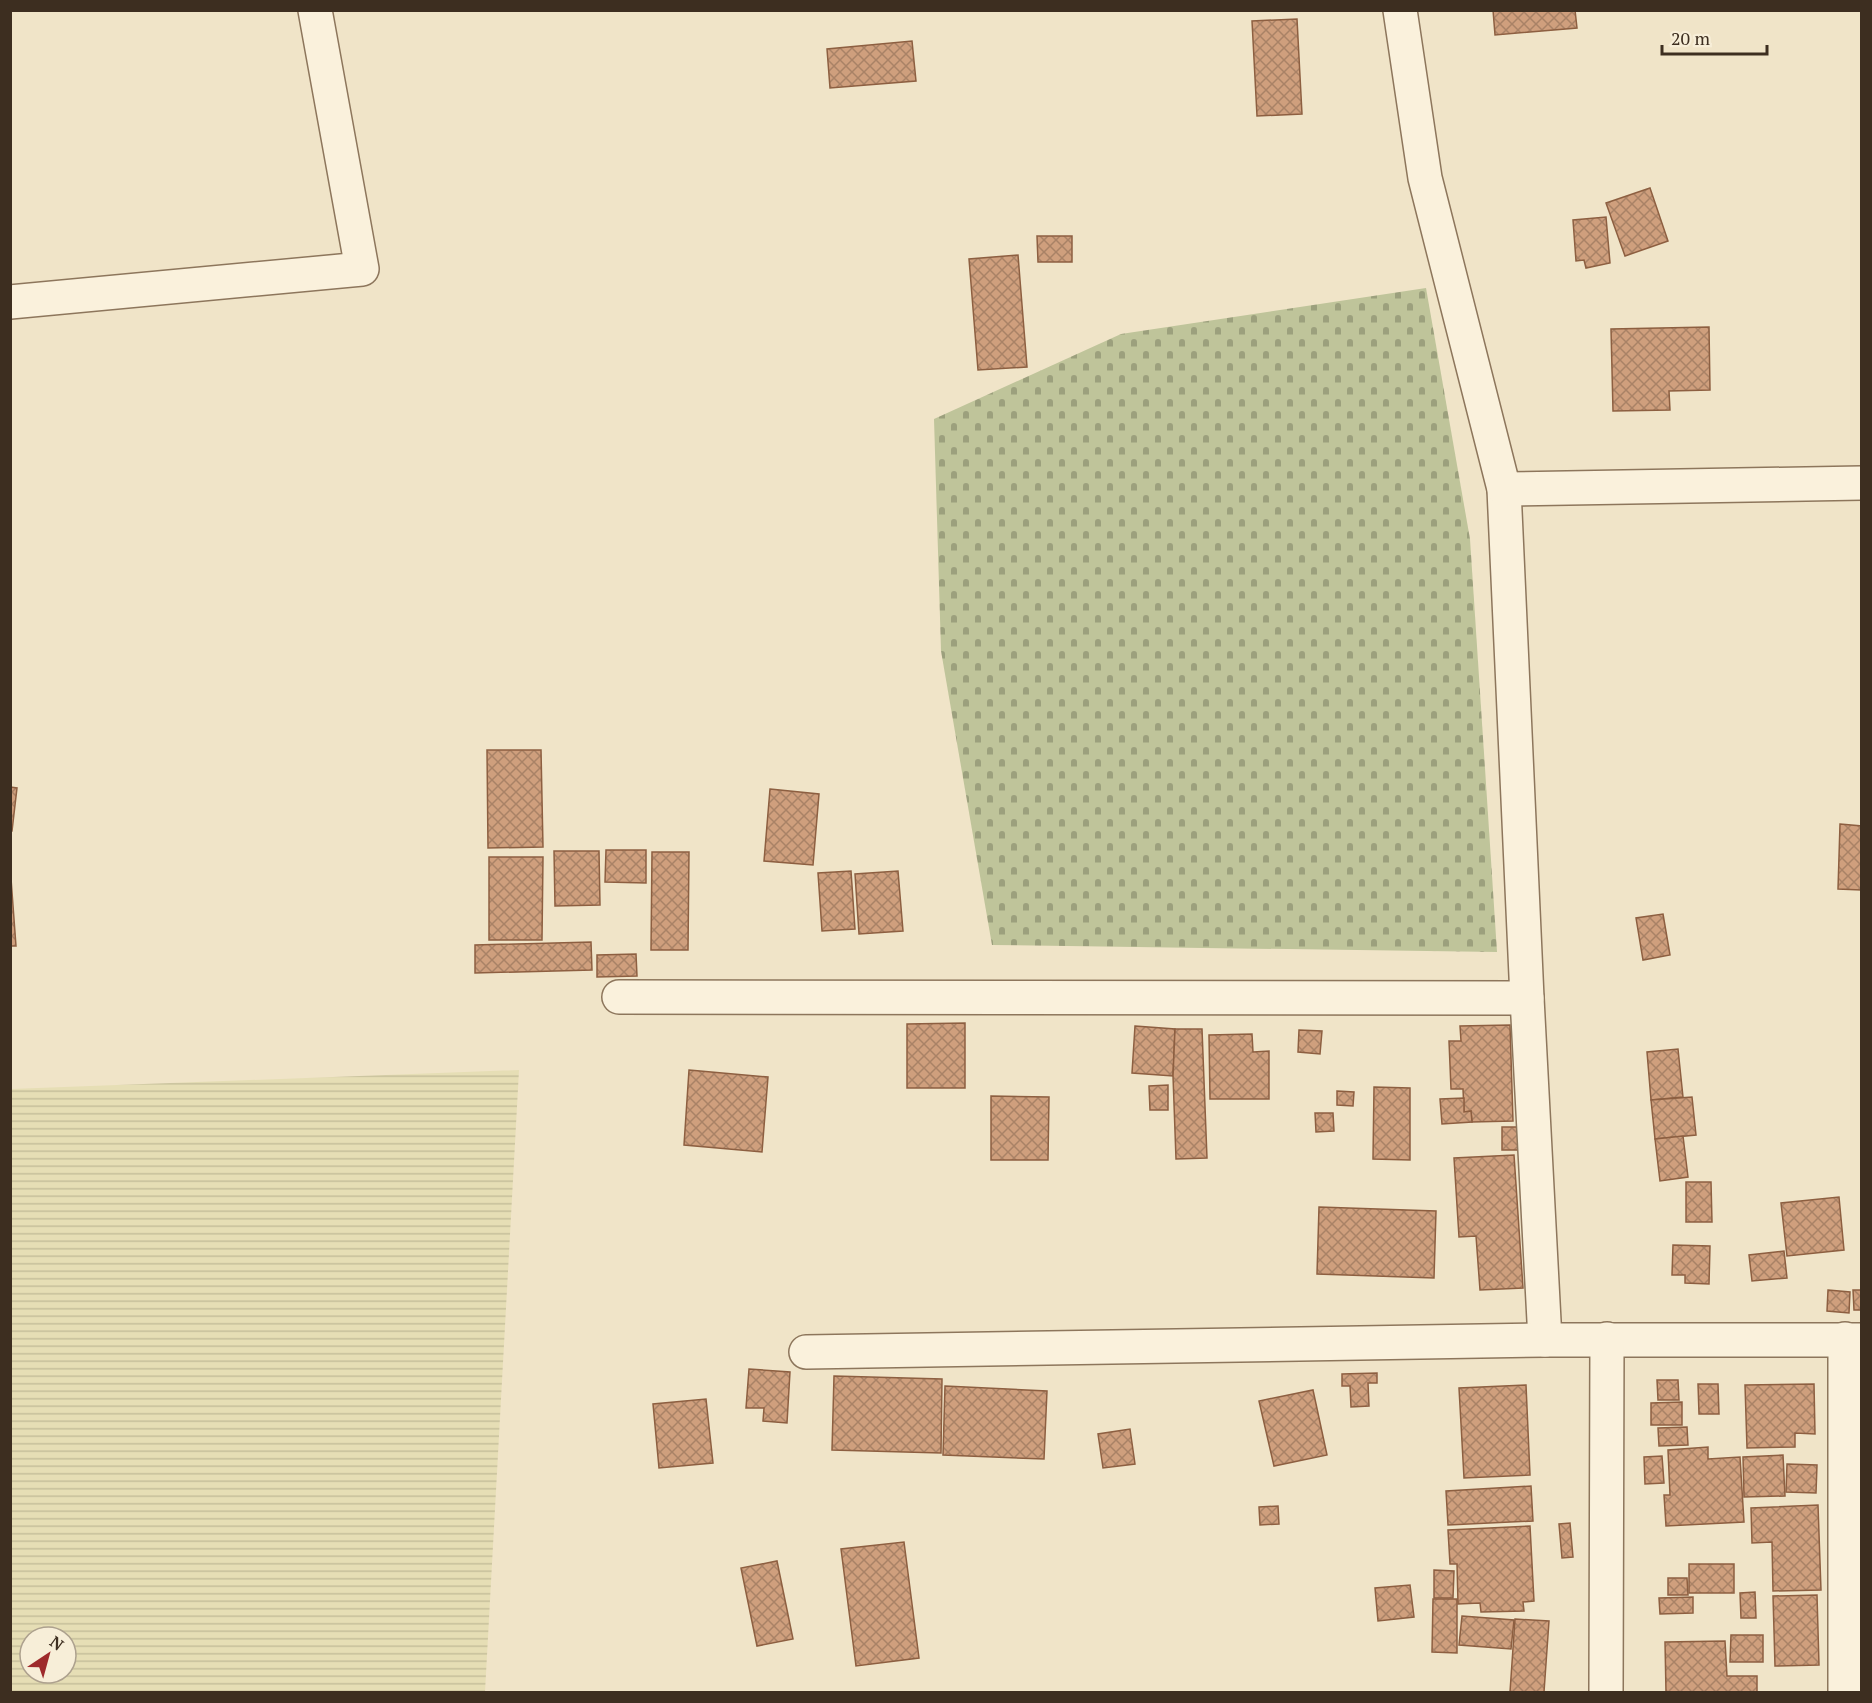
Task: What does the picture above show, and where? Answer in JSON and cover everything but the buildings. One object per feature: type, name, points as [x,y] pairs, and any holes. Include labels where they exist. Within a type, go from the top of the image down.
[{"type":"street","points":[[10,302],[362,269],[315,10]]},
{"type":"street","points":[[1400,10],[1425,178],[1504,489],[1545,1340]]},
{"type":"street","points":[[1504,489],[1862,483]]},
{"type":"street","points":[[619,997],[1527,998]]},
{"type":"street","points":[[1606,1692],[1608,1339]]},
{"type":"street","points":[[806,1352],[1608,1339],[1853,1340],[1845,1692]]},
{"type":"shaded area","points":[[519,1070],[485,1692],[11,1692],[11,1089]]},
{"type":"green space","points":[[1426,288],[1470,539],[1497,952],[992,945],[941,651],[934,419],[1121,334]]}]
